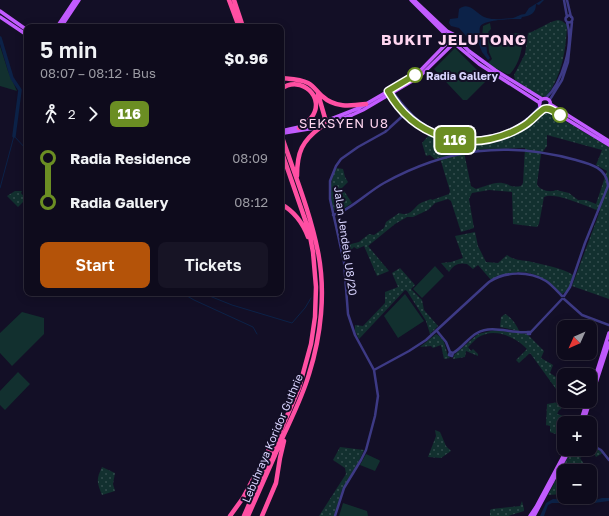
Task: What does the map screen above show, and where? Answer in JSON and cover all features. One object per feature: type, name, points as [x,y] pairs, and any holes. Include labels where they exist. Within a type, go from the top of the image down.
[{"type":"highway","points":[[229,0],[238,24]]},
{"type":"highway","points":[[234,0],[242,24]]},
{"type":"highway","points":[[284,78],[303,81],[310,84],[323,98],[339,105],[352,106],[366,104]]},
{"type":"highway","points":[[284,87],[290,84],[300,84],[308,88],[314,96],[316,104],[314,114],[299,128]]},
{"type":"highway","points":[[316,91],[327,123]]},
{"type":"highway","points":[[297,181],[297,166],[301,148],[309,136],[321,126]]},
{"type":"highway","name":"Lebuhraya Koridor Guthrie","points":[[248,516],[309,375],[317,345],[321,312],[321,285],[318,253],[308,210],[284,142]]},
{"type":"highway","name":"Lebuhraya Koridor Guthrie","points":[[244,516],[299,388],[311,344],[315,317],[316,287],[313,252],[305,218],[284,158]]},
{"type":"highway","points":[[284,206],[295,214],[304,226],[313,252]]},
{"type":"highway","points":[[230,516],[243,498],[287,416]]},
{"type":"highway","points":[[262,516],[276,484],[286,431]]},
{"type":"main road","points":[[411,0],[449,40],[456,42],[479,64],[609,141]]},
{"type":"main road","points":[[290,131],[327,123],[352,115],[419,77],[456,42],[457,36],[447,31],[414,0]]},
{"type":"main road","points":[[59,24],[78,1]]},
{"type":"main road","points":[[63,24],[78,1]]},
{"type":"main road","points":[[1,12],[24,28]]},
{"type":"main road","points":[[1,18],[24,33]]},
{"type":"main road","points":[[284,132],[321,126],[391,92],[419,72],[453,34]]},
{"type":"main road","points":[[545,104],[609,145]]},
{"type":"main road","points":[[597,371],[609,334]]},
{"type":"main road","points":[[585,416],[609,343]]},
{"type":"main road","points":[[530,516],[563,456]]},
{"type":"main road","points":[[534,516],[566,456]]},
{"type":"street","points":[[545,104],[559,79],[565,61],[568,39],[565,0]]},
{"type":"street","points":[[391,92],[418,125],[435,134],[456,140],[472,142],[492,139],[513,132],[525,125],[545,104],[562,80],[568,62],[573,19],[565,0]]},
{"type":"street","points":[[567,22],[572,22]]},
{"type":"street","name":"Jalan Jendela U8/20","points":[[335,516],[344,488],[364,454],[373,424],[378,396],[374,370],[355,336],[348,314],[344,262],[333,215],[330,185],[333,171],[338,162],[352,150],[385,132],[407,113]]},
{"type":"street","points":[[333,215],[343,212],[374,189],[396,177],[439,159],[485,151],[534,151],[580,161],[599,168],[604,172],[608,182],[606,193],[585,243],[569,290],[534,329],[528,332],[494,329],[480,332],[451,352],[446,342],[437,331]]},
{"type":"street","points":[[374,370],[415,348],[437,331],[489,282],[503,276],[513,274],[523,274],[537,277],[549,284],[582,315],[609,325]]},
{"type":"street","points":[[597,448],[601,450],[609,460]]},
{"type":"green space","points":[[558,20],[567,25],[566,44],[560,71],[552,88],[547,96],[541,97],[515,80],[514,75],[525,54],[528,33],[550,22]]},
{"type":"green space","points":[[490,23],[491,29],[488,32],[497,41],[503,36],[509,34],[523,33],[520,55],[510,74],[487,64],[492,59],[489,52],[488,39],[482,37],[483,26]]},
{"type":"green space","points":[[0,46],[8,71],[17,91],[0,86]]},
{"type":"green space","points":[[455,48],[487,80],[467,100],[463,100],[434,69]]},
{"type":"green space","points":[[550,112],[609,147],[609,299],[572,286],[600,211],[571,200],[555,196],[544,197],[539,224],[537,227],[513,224],[512,192],[489,190],[472,193],[469,199],[474,228],[461,232],[451,201],[448,199],[435,203],[428,210],[413,217],[407,217],[395,224],[368,246],[389,271],[377,276],[364,246],[357,249],[354,247],[345,252],[343,246],[359,242],[369,234],[374,235],[384,228],[386,222],[399,213],[409,213],[419,204],[449,194],[450,191],[440,158],[435,159],[430,155],[426,156],[422,143],[430,134],[454,142],[478,145],[489,144],[512,136],[546,113]],"holes":[[[547,135],[602,150],[596,165],[607,171],[596,204],[586,200],[578,200],[569,193],[556,190],[545,190],[538,186],[541,154],[547,146]],[[525,148],[523,183],[521,186],[515,187],[505,183],[492,184],[476,189],[471,186],[464,152],[486,149]]]},
{"type":"green space","points":[[337,168],[343,169],[348,182],[342,188],[352,203],[343,209],[336,211],[333,209],[331,199],[331,184],[333,174]]},
{"type":"green space","points":[[15,191],[22,191],[21,193],[24,197],[24,201],[18,207],[7,196]]},
{"type":"green space","points":[[475,232],[478,246],[486,262],[498,263],[507,255],[517,260],[558,268],[573,275],[568,289],[562,294],[545,280],[529,273],[521,272],[512,273],[491,280],[478,265],[473,269],[464,263],[454,266],[449,272],[441,263],[451,262],[463,258],[455,236]]},
{"type":"green space","points":[[435,266],[444,276],[422,298],[413,289]]},
{"type":"green space","points":[[400,268],[415,285],[411,289],[422,300],[424,310],[438,326],[430,334],[426,321],[405,290],[359,339],[355,331],[355,325],[363,326],[385,303],[385,292],[398,287],[392,273]]},
{"type":"green space","points":[[405,294],[424,321],[398,338],[384,316]]},
{"type":"green space","points":[[22,312],[44,318],[44,334],[12,366],[0,353],[0,333]]},
{"type":"green space","points":[[505,314],[513,321],[519,331],[500,327],[501,317]]},
{"type":"green space","points":[[495,330],[527,334],[544,351],[541,358],[553,365],[550,373],[557,378],[557,393],[556,389],[530,353],[519,363],[516,360],[527,349],[516,340],[504,334],[490,333],[483,335],[477,338],[468,347],[471,351],[473,349],[478,356],[466,351],[465,357],[453,359],[454,355],[478,334]]},
{"type":"green space","points":[[436,334],[440,336],[444,342],[450,358],[444,359],[441,345],[433,348],[431,346],[420,347]]},
{"type":"green space","points":[[18,372],[30,384],[5,410],[0,405],[0,391]]},
{"type":"green space","points":[[557,402],[557,408],[561,408],[557,414],[564,416],[557,416],[557,434],[550,432],[550,426],[546,425],[547,404]]},
{"type":"green space","points":[[435,430],[440,432],[446,446],[451,451],[441,458],[428,457],[436,436]]},
{"type":"green space","points":[[340,447],[364,450],[342,490],[334,516],[319,516],[346,474],[345,468],[333,460]]},
{"type":"green space","points":[[597,449],[603,453],[596,457],[597,456]]},
{"type":"green space","points":[[366,454],[380,461],[375,471],[360,465]]},
{"type":"green space","points":[[568,456],[583,456],[580,458],[584,464],[564,464]]},
{"type":"green space","points":[[102,467],[115,473],[113,484],[115,491],[102,495],[98,481]]},
{"type":"green space","points":[[557,478],[557,494],[548,495]]},
{"type":"green space","points":[[522,501],[524,511],[508,516],[490,516],[490,510],[492,509],[520,506]]},
{"type":"green space","points":[[343,503],[367,511],[368,516],[339,516]]},
{"type":"water","points":[[542,0],[544,0],[539,5],[536,4],[535,10],[532,14],[522,17],[521,19],[499,20],[482,24],[480,27],[480,37],[486,39],[487,53],[490,58],[488,60],[482,52],[477,39],[467,37],[459,28],[451,26],[449,23],[450,19],[458,18],[459,9],[467,6],[483,17],[507,19],[525,14],[529,8]]},
{"type":"water","points":[[609,498],[609,501],[597,503],[597,499]]},
{"type":"water","points":[[553,499],[557,499],[557,503],[548,505],[544,516],[540,516],[546,503]]},
{"type":"waterway","points":[[0,38],[12,78],[20,90],[14,136]]},
{"type":"waterway","points":[[14,136],[24,147]]},
{"type":"waterway","points":[[0,188],[14,136]]},
{"type":"waterway","points":[[187,296],[253,327],[257,334]]},
{"type":"waterway","points":[[210,296],[232,305],[292,323],[305,308],[311,298]]},
{"type":"bus line","name":"116","points":[[415,75],[388,91],[406,114],[418,125],[446,138],[464,142],[486,140],[513,132],[525,125],[545,109],[548,108],[560,115]]},
{"type":"place","name":"Radia Gallery","points":[[415,75]]},
{"type":"district","name":"BUKIT JELUTONG","points":[[454,39]]},
{"type":"district","name":"SEKSYEN U8","points":[[344,123]]}]
